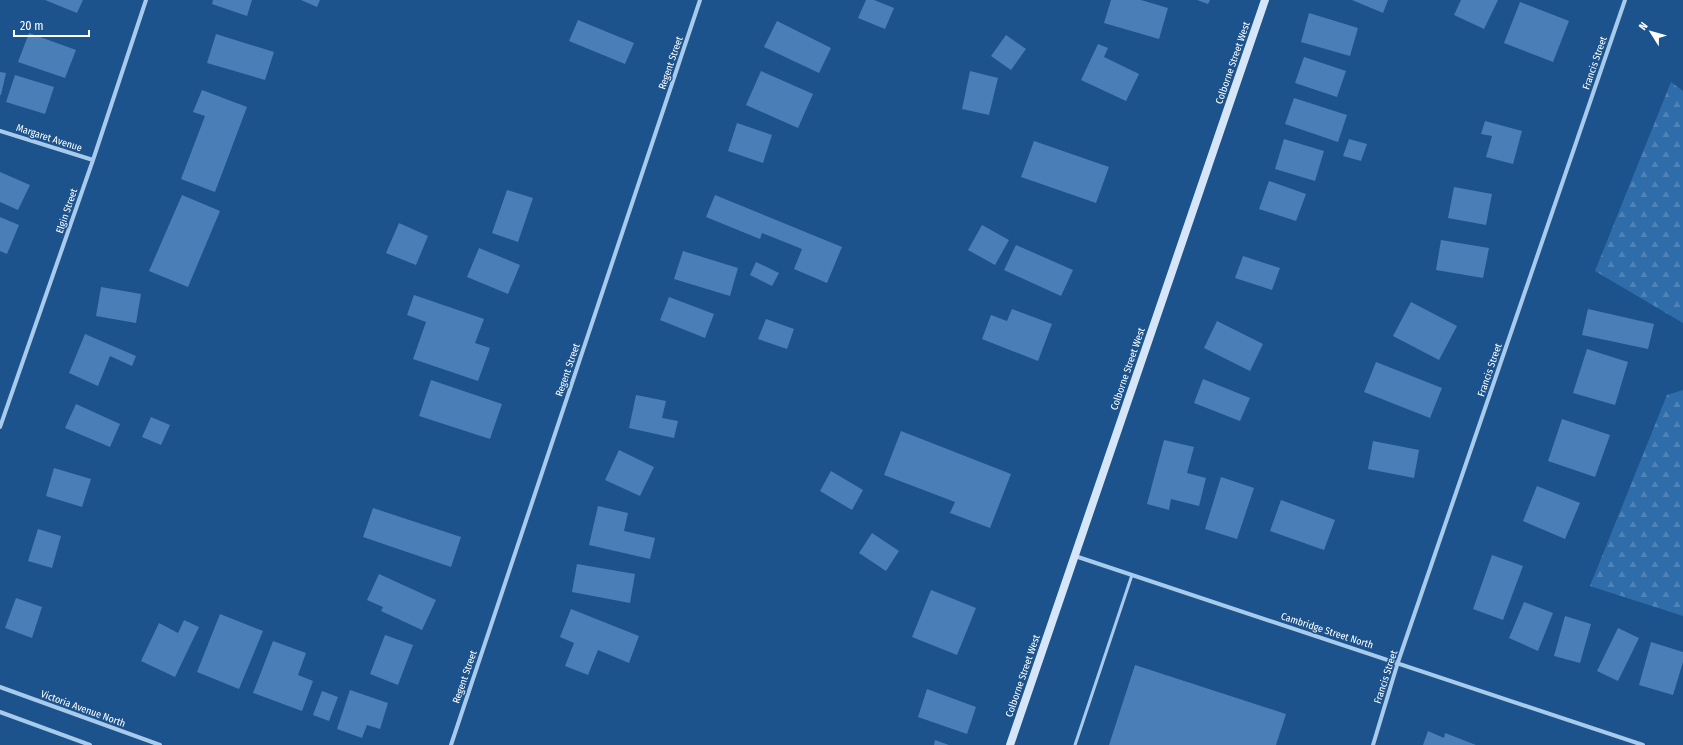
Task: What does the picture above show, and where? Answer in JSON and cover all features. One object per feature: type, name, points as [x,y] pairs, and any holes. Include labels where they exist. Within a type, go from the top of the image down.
[{"type":"main road","name":"Colborne Street West","points":[[1010,745],[1265,0]]},
{"type":"street","name":"Elgin Street","points":[[0,427],[93,160],[146,0]]},
{"type":"street","name":"Regent Street","points":[[451,745],[700,0]]},
{"type":"street","name":"Francis Street","points":[[1373,745],[1398,662],[1625,0]]},
{"type":"street","name":"Margaret Avenue","points":[[0,130],[93,160]]},
{"type":"street","name":"Cambridge Street North","points":[[1075,556],[1398,662],[1643,745]]},
{"type":"street","name":"Victoria Avenue North","points":[[0,687],[152,744],[160,745]]},
{"type":"street","points":[[0,712],[90,745]]},
{"type":"lane","points":[[1076,745],[1132,575]]},
{"type":"green space","points":[[1671,82],[1683,91],[1683,323],[1595,271]]},
{"type":"green space","points":[[1683,390],[1683,616],[1590,586],[1667,395]]},
{"type":"building","points":[[45,0],[83,0],[77,13]]},
{"type":"building","points":[[213,0],[252,0],[247,16],[212,4]]},
{"type":"building","points":[[301,0],[320,0],[317,7]]},
{"type":"building","points":[[866,0],[874,0],[894,8],[885,29],[858,18]]},
{"type":"building","points":[[1111,0],[1141,0],[1168,8],[1159,39],[1104,23]]},
{"type":"building","points":[[1197,0],[1210,0],[1208,4]]},
{"type":"building","points":[[1352,0],[1388,0],[1383,13]]},
{"type":"building","points":[[1461,0],[1498,0],[1484,29],[1454,15]]},
{"type":"building","points":[[1520,2],[1569,21],[1553,62],[1504,43]]},
{"type":"building","points":[[1309,13],[1358,28],[1350,56],[1301,42]]},
{"type":"building","points":[[578,20],[634,43],[625,64],[569,41]]},
{"type":"building","points":[[777,21],[831,48],[819,73],[764,47]]},
{"type":"building","points":[[29,33],[76,50],[65,78],[18,62]]},
{"type":"building","points":[[216,34],[274,52],[265,80],[207,63]]},
{"type":"building","points":[[1006,35],[1026,49],[1011,70],[991,56]]},
{"type":"building","points":[[1098,44],[1108,48],[1104,57],[1139,74],[1126,101],[1081,80]]},
{"type":"building","points":[[1304,57],[1346,71],[1337,97],[1295,83]]},
{"type":"building","points":[[761,71],[813,94],[798,128],[746,105]]},
{"type":"building","points":[[970,71],[998,78],[989,115],[962,109]]},
{"type":"building","points":[[0,72],[6,73],[1,95],[0,95]]},
{"type":"building","points":[[15,75],[54,87],[45,114],[6,102]]},
{"type":"building","points":[[202,90],[247,107],[215,192],[181,179],[205,116],[193,112]]},
{"type":"building","points":[[1294,98],[1347,115],[1338,142],[1285,124]]},
{"type":"building","points":[[1485,121],[1522,131],[1513,164],[1486,157],[1492,136],[1481,134]]},
{"type":"building","points":[[737,123],[772,135],[763,163],[728,151]]},
{"type":"building","points":[[1284,139],[1324,151],[1315,181],[1275,169]]},
{"type":"building","points":[[1349,139],[1367,144],[1361,161],[1343,156]]},
{"type":"building","points":[[1034,141],[1109,167],[1096,203],[1021,177]]},
{"type":"building","points":[[0,172],[30,185],[18,210],[0,202]]},
{"type":"building","points":[[1269,181],[1306,194],[1296,221],[1259,209]]},
{"type":"building","points":[[1454,187],[1492,194],[1486,225],[1448,218]]},
{"type":"building","points":[[507,190],[533,198],[518,242],[492,233]]},
{"type":"building","points":[[182,195],[220,211],[188,287],[149,271]]},
{"type":"building","points":[[715,195],[842,247],[827,283],[794,269],[802,249],[762,233],[760,239],[706,217]]},
{"type":"building","points":[[0,217],[19,225],[7,254],[0,251]]},
{"type":"building","points":[[399,223],[428,236],[416,265],[386,253]]},
{"type":"building","points":[[982,225],[1009,240],[995,265],[968,250]]},
{"type":"building","points":[[1441,240],[1489,248],[1483,278],[1436,270]]},
{"type":"building","points":[[1016,245],[1073,270],[1061,296],[1004,270]]},
{"type":"building","points":[[479,248],[520,265],[508,294],[467,277]]},
{"type":"building","points":[[683,251],[738,268],[730,296],[674,279]]},
{"type":"building","points":[[1243,256],[1280,268],[1272,290],[1235,278]]},
{"type":"building","points":[[756,262],[779,273],[772,286],[750,275]]},
{"type":"building","points":[[101,287],[141,294],[136,323],[96,316]]},
{"type":"building","points":[[414,295],[484,319],[475,343],[490,348],[478,381],[413,359],[426,322],[407,315]]},
{"type":"building","points":[[669,297],[714,314],[705,338],[660,320]]},
{"type":"building","points":[[1411,302],[1457,326],[1439,360],[1393,336]]},
{"type":"building","points":[[1012,309],[1052,324],[1038,361],[982,339],[991,315],[1007,321]]},
{"type":"building","points":[[1588,309],[1654,324],[1648,349],[1582,335]]},
{"type":"building","points":[[766,319],[794,329],[787,349],[758,339]]},
{"type":"building","points":[[1217,321],[1263,344],[1250,371],[1204,348]]},
{"type":"building","points":[[85,334],[136,356],[132,366],[110,356],[98,386],[69,373]]},
{"type":"building","points":[[1587,349],[1628,362],[1615,405],[1573,393]]},
{"type":"building","points":[[1376,362],[1442,388],[1430,418],[1364,392]]},
{"type":"building","points":[[1203,379],[1250,398],[1240,421],[1194,403]]},
{"type":"building","points":[[431,380],[502,404],[490,439],[419,416]]},
{"type":"building","points":[[636,395],[666,401],[662,418],[678,421],[674,438],[629,428]]},
{"type":"building","points":[[76,404],[120,424],[110,447],[65,428]]},
{"type":"building","points":[[151,417],[170,425],[161,445],[142,437]]},
{"type":"building","points":[[1562,419],[1610,435],[1595,477],[1548,461]]},
{"type":"building","points":[[901,431],[1011,474],[990,528],[950,513],[955,502],[884,475]]},
{"type":"building","points":[[1164,440],[1194,447],[1187,473],[1206,478],[1199,506],[1171,499],[1169,510],[1147,504]]},
{"type":"building","points":[[1373,441],[1419,450],[1414,478],[1368,469]]},
{"type":"building","points":[[619,450],[654,467],[640,496],[605,480]]},
{"type":"building","points":[[54,468],[91,479],[82,507],[46,496]]},
{"type":"building","points":[[831,471],[863,490],[852,510],[820,491]]},
{"type":"building","points":[[1221,477],[1254,488],[1237,539],[1205,529]]},
{"type":"building","points":[[1537,486],[1580,503],[1565,539],[1523,521]]},
{"type":"building","points":[[1281,500],[1335,520],[1324,550],[1270,531]]},
{"type":"building","points":[[598,506],[628,513],[624,531],[655,538],[650,559],[589,545]]},
{"type":"building","points":[[373,508],[461,537],[451,567],[363,537]]},
{"type":"building","points":[[38,529],[61,536],[52,568],[28,561]]},
{"type":"building","points":[[872,533],[899,551],[886,571],[859,553]]},
{"type":"building","points":[[1492,555],[1523,566],[1503,620],[1473,609]]},
{"type":"building","points":[[577,564],[635,574],[630,603],[572,592]]},
{"type":"building","points":[[379,574],[436,600],[422,630],[381,611],[383,607],[367,600]]},
{"type":"building","points":[[931,590],[976,608],[957,655],[912,637]]},
{"type":"building","points":[[16,598],[42,607],[32,638],[5,628]]},
{"type":"building","points":[[1524,602],[1553,613],[1538,651],[1509,638]]},
{"type":"building","points":[[571,609],[639,636],[629,663],[598,650],[588,675],[565,666],[574,643],[560,637]]},
{"type":"building","points":[[220,614],[263,631],[239,689],[197,672]]},
{"type":"building","points":[[1565,616],[1591,624],[1580,663],[1554,656]]},
{"type":"building","points":[[184,620],[199,627],[175,677],[141,661],[159,623],[178,633]]},
{"type":"building","points":[[1618,628],[1639,638],[1618,681],[1597,671]]},
{"type":"building","points":[[385,635],[413,645],[398,685],[370,674]]},
{"type":"building","points":[[273,641],[306,653],[298,675],[313,681],[302,711],[253,693]]},
{"type":"building","points":[[1651,642],[1683,652],[1683,662],[1673,695],[1639,685]]},
{"type":"building","points":[[1135,665],[1286,714],[1276,745],[1109,745]]},
{"type":"building","points":[[927,689],[976,707],[967,734],[918,717]]},
{"type":"building","points":[[350,690],[388,703],[380,729],[367,725],[362,738],[337,729]]},
{"type":"building","points":[[322,691],[338,697],[329,721],[313,715]]},
{"type":"building","points":[[1428,731],[1444,738],[1445,733],[1476,745],[1423,745]]},
{"type":"building","points":[[935,740],[949,745],[934,745]]}]
